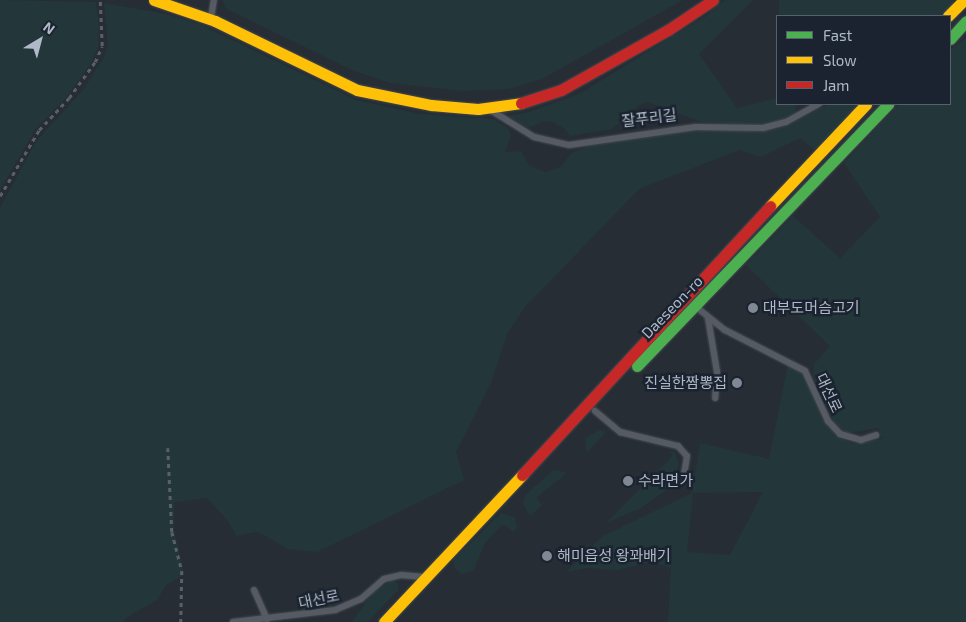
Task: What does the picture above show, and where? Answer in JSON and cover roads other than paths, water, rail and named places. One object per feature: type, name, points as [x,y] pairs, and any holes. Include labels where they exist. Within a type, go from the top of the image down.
[{"type":"street","name":"잘푸리길","points":[[154,0],[210,19],[357,90],[432,105],[486,108],[529,102],[561,90],[668,30],[713,0]]},
{"type":"street","points":[[949,15],[964,0]]},
{"type":"street","points":[[951,39],[966,21]]},
{"type":"street","points":[[951,39],[966,30]]},
{"type":"street","name":"Daeseon-ro","points":[[384,622],[474,528],[681,300],[865,105]]},
{"type":"street","name":"Daeseon-ro","points":[[474,528],[545,464],[694,305],[887,105]]},
{"type":"lane","points":[[210,19],[214,0]]},
{"type":"lane","name":"잘푸리길","points":[[486,108],[534,136],[569,145],[696,127],[763,128],[786,122],[817,105]]},
{"type":"lane","name":"대선로","points":[[694,305],[725,330],[805,371],[828,421],[840,434],[861,440],[876,435]]},
{"type":"lane","points":[[708,318],[716,372],[715,398]]},
{"type":"lane","points":[[595,411],[620,432],[678,446],[686,456],[684,475]]},
{"type":"lane","name":"대선로","points":[[233,622],[335,610],[351,605],[391,576],[426,578]]},
{"type":"lane","points":[[254,590],[267,619]]},
{"type":"place","name":"대부도머슴고기","points":[[753,308]]},
{"type":"place","name":"진실한짬뽕집","points":[[737,383]]},
{"type":"place","name":"수라면가","points":[[628,481]]},
{"type":"place","name":"해미읍성 왕꽈배기","points":[[547,556]]}]
